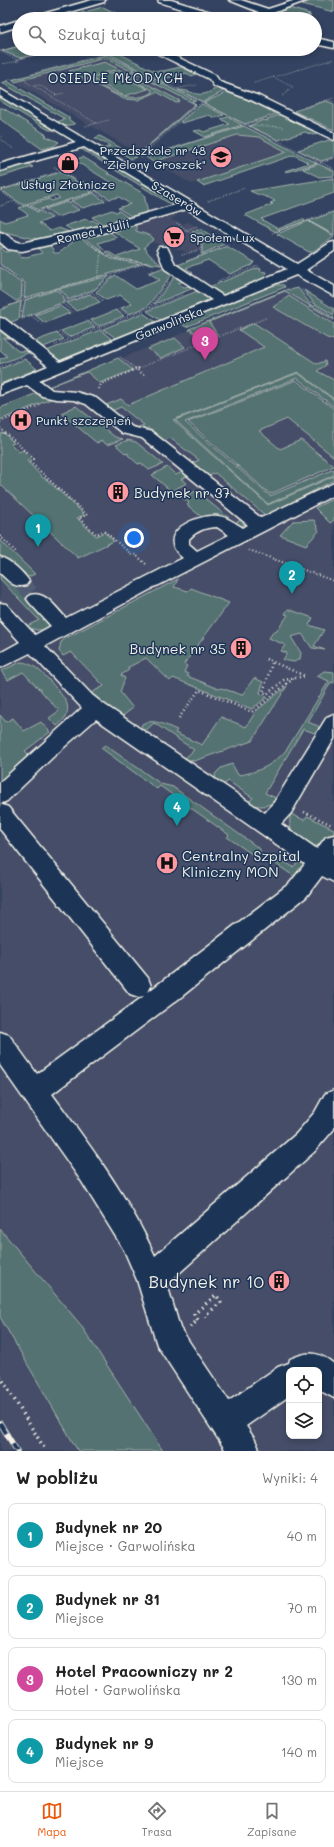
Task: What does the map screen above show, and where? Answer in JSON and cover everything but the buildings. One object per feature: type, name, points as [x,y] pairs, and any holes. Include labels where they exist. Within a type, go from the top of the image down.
[{"type":"street","points":[[59,12],[101,0]]},
{"type":"street","points":[[162,0],[201,12]]},
{"type":"street","points":[[238,2],[252,0]]},
{"type":"street","points":[[238,2],[267,12],[304,0]]},
{"type":"street","points":[[66,10],[72,12]]},
{"type":"street","points":[[0,29],[12,25]]},
{"type":"street","points":[[322,42],[334,45]]},
{"type":"street","points":[[168,56],[212,77],[218,84],[255,98],[334,137]]},
{"type":"street","name":"Szaserów","points":[[0,92],[334,292]]},
{"type":"street","points":[[0,168],[85,143]]},
{"type":"street","name":"Romea i Julii","points":[[0,236],[12,246],[22,247],[107,228],[188,205]]},
{"type":"street","name":"Garwolińska","points":[[0,392],[297,270],[334,246]]},
{"type":"street","points":[[163,250],[169,266],[222,301]]},
{"type":"street","points":[[0,322],[59,368]]},
{"type":"street","points":[[29,380],[42,391],[76,396],[91,400],[127,430],[147,435],[260,526]]},
{"type":"street","points":[[0,661],[196,559],[243,542],[260,526],[334,488]]},
{"type":"street","points":[[196,559],[183,548],[180,543],[180,539],[187,531],[204,522],[220,522],[243,542]]},
{"type":"street","points":[[0,563],[20,581]]},
{"type":"street","points":[[36,599],[64,628]]},
{"type":"street","points":[[0,609],[85,700],[95,708],[327,867]]},
{"type":"street","points":[[0,795],[46,751],[95,708]]},
{"type":"street","points":[[266,826],[283,807],[334,722]]},
{"type":"street","points":[[0,813],[139,986]]},
{"type":"street","points":[[34,1092],[178,984],[327,867],[334,844]]},
{"type":"street","points":[[0,1044],[92,1172],[134,1240],[151,1279],[160,1316],[172,1343],[244,1451]]},
{"type":"street","points":[[151,1279],[305,1143],[324,1121],[334,1103]]},
{"type":"street","points":[[322,1374],[334,1383]]},
{"type":"street","points":[[224,1422],[286,1380]]},
{"type":"path","points":[[0,51],[12,48]]},
{"type":"path","points":[[0,51],[16,60],[32,56]]},
{"type":"path","points":[[8,80],[99,56]]},
{"type":"path","points":[[111,56],[334,170]]},
{"type":"path","points":[[252,84],[334,59]]},
{"type":"path","points":[[2,64],[19,61],[16,60]]},
{"type":"path","points":[[273,77],[293,87],[278,99]]},
{"type":"path","points":[[24,81],[96,123]]},
{"type":"path","points":[[34,87],[39,85],[56,95]]},
{"type":"path","points":[[174,89],[197,85]]},
{"type":"path","points":[[51,96],[64,93]]},
{"type":"path","points":[[202,103],[140,157],[334,98]]},
{"type":"path","points":[[328,100],[334,102]]},
{"type":"path","points":[[102,122],[109,120]]},
{"type":"path","points":[[246,125],[288,128]]},
{"type":"path","points":[[7,144],[11,143]]},
{"type":"path","points":[[301,169],[334,158]]},
{"type":"path","points":[[56,163],[51,164],[107,200]]},
{"type":"path","points":[[0,190],[64,170]]},
{"type":"path","points":[[205,202],[244,188]]},
{"type":"path","points":[[0,190],[22,206]]},
{"type":"path","points":[[28,205],[37,211],[94,192]]},
{"type":"path","points":[[18,208],[52,197],[56,199]]},
{"type":"path","points":[[0,206],[15,201]]},
{"type":"path","points":[[68,201],[81,209]]},
{"type":"path","points":[[42,209],[55,218]]},
{"type":"path","points":[[272,234],[334,211]]},
{"type":"path","points":[[307,220],[334,235]]},
{"type":"path","points":[[175,223],[182,225],[192,233],[191,239],[201,242],[201,255]]},
{"type":"path","points":[[182,232],[197,226]]},
{"type":"path","points":[[90,244],[113,259],[157,265]]},
{"type":"path","points":[[180,263],[228,244]]},
{"type":"path","points":[[101,251],[105,249]]},
{"type":"path","points":[[181,255],[201,250]]},
{"type":"path","points":[[98,278],[101,251]]},
{"type":"path","points":[[0,309],[56,288],[113,274],[144,263]]},
{"type":"path","points":[[0,265],[24,283],[21,324]]},
{"type":"path","points":[[211,284],[260,265]]},
{"type":"path","points":[[14,321],[92,292],[113,274]]},
{"type":"path","points":[[149,308],[170,279]]},
{"type":"path","points":[[56,288],[64,295],[67,302]]},
{"type":"path","points":[[92,292],[103,301]]},
{"type":"path","points":[[54,345],[191,292]]},
{"type":"path","points":[[62,304],[73,312]]},
{"type":"path","points":[[120,309],[129,316]]},
{"type":"path","points":[[31,315],[42,324]]},
{"type":"path","points":[[102,384],[204,341],[266,318]]},
{"type":"path","points":[[89,321],[109,335]]},
{"type":"path","points":[[189,330],[212,346]]},
{"type":"path","points":[[59,332],[68,340]]},
{"type":"path","points":[[0,367],[28,356]]},
{"type":"path","points":[[121,358],[144,375]]},
{"type":"path","points":[[0,422],[63,395]]},
{"type":"path","points":[[0,428],[34,458],[29,461],[87,515],[79,518],[96,534],[104,531],[131,554],[136,555],[153,581]]},
{"type":"path","points":[[243,542],[292,565],[334,581]]},
{"type":"path","points":[[286,573],[292,565]]},
{"type":"path","points":[[266,660],[272,662],[305,676],[284,680],[267,694],[263,692],[272,662]]},
{"type":"path","points":[[179,718],[199,690],[252,712],[294,678]]},
{"type":"path","points":[[308,806],[304,813],[334,826]]},
{"type":"path","points":[[172,1343],[198,1320],[194,1314],[216,1295],[221,1302],[204,1316],[207,1320]]},
{"type":"path","points":[[0,1376],[46,1451]]},
{"type":"shaded area","points":[[105,58],[195,104],[138,153],[15,82]]},
{"type":"shaded area","name":"Przedszkole nr 48 \"Zielony Groszek\"","points":[[237,135],[259,137],[288,152],[192,184],[153,162]]},
{"type":"shaded area","points":[[174,213],[177,215],[171,220],[183,224],[188,222],[201,229],[192,233],[202,233],[204,238],[192,238],[202,242],[202,250],[191,253],[150,242],[154,239],[135,231],[136,224]]},
{"type":"shaded area","name":"Centralny Szpital Kliniczny MON","points":[[285,291],[334,320],[334,1451],[0,1451],[0,408]]},
{"type":"green space","points":[[314,0],[334,0],[334,12],[302,4]]},
{"type":"green space","points":[[103,7],[114,12],[85,12]]},
{"type":"green space","points":[[289,8],[303,12],[277,12]]},
{"type":"green space","points":[[12,48],[12,55],[2,51]]},
{"type":"green space","points":[[15,56],[28,56],[20,58]]},
{"type":"green space","points":[[102,56],[108,56],[134,69],[132,70],[137,71],[196,101],[192,101],[195,104],[105,58],[15,82],[12,80]]},
{"type":"green space","points":[[113,56],[124,56],[154,71],[163,71],[181,67],[196,74],[192,76],[186,73],[163,79],[170,84],[175,83],[168,85]]},
{"type":"green space","points":[[105,62],[180,101],[176,103],[157,92],[138,100],[124,99],[69,71]],"holes":[[[114,70],[152,90],[152,93],[143,96],[126,97],[111,91],[88,78]]]},
{"type":"green space","points":[[114,72],[148,89],[124,96],[91,78]]},
{"type":"green space","points":[[7,81],[70,118],[68,119],[75,124],[65,126],[57,122],[65,119],[2,83]]},
{"type":"green space","points":[[217,88],[224,91],[203,102],[178,90],[184,90],[196,94],[205,94]]},
{"type":"green space","points":[[227,92],[246,99],[277,114],[244,124],[204,103]]},
{"type":"green space","points":[[0,97],[54,130],[49,130],[0,101]]},
{"type":"green space","points":[[326,101],[334,104],[334,130],[294,111]]},
{"type":"green space","points":[[195,104],[196,105],[140,154],[138,153],[141,152]]},
{"type":"green space","points":[[202,104],[224,115],[215,118],[209,115],[182,123],[180,122]]},
{"type":"green space","points":[[0,108],[3,108],[47,135],[45,136],[59,142],[54,146],[42,149],[0,119]]},
{"type":"green space","points":[[280,115],[317,133],[313,135],[305,132],[278,140],[249,126],[263,120],[268,121],[267,119]]},
{"type":"green space","points":[[228,117],[242,125],[205,137],[194,131],[200,130],[204,132],[230,124],[221,119]]},
{"type":"green space","points":[[244,126],[317,163],[287,172],[285,171],[309,163],[294,155],[203,186],[197,182],[287,152],[259,137],[237,135],[153,162],[146,157]]},
{"type":"green space","points":[[100,136],[136,157],[131,159],[119,151],[111,154],[103,149],[110,146],[95,138]]},
{"type":"green space","points":[[329,140],[334,142],[334,157],[321,161],[298,150]]},
{"type":"green space","points":[[78,147],[84,147],[178,205],[175,207]]},
{"type":"green space","points":[[83,157],[109,173],[107,174],[112,175],[144,194],[148,214],[134,218],[118,208],[130,204],[119,197],[110,199],[80,182],[82,181],[97,191],[115,185],[74,160]]},
{"type":"green space","points":[[25,162],[33,167],[0,177],[0,170]]},
{"type":"green space","points":[[318,164],[334,171],[334,176],[319,177],[303,169]]},
{"type":"green space","points":[[61,172],[92,192],[38,210],[30,205],[49,199],[52,201],[60,198],[56,195],[23,205],[1,190]]},
{"type":"green space","points":[[334,178],[334,193],[261,219],[278,229],[303,219],[305,221],[276,232],[245,215],[273,204],[270,203],[275,201],[250,191]]},
{"type":"green space","points":[[93,193],[105,201],[83,208],[71,201]]},
{"type":"green space","points":[[67,202],[79,210],[57,217],[45,209]]},
{"type":"green space","points":[[28,205],[37,212],[40,211],[52,218],[39,223],[50,231],[59,228],[72,233],[40,240],[0,231],[0,219],[5,222],[28,215],[19,208]]},
{"type":"green space","points":[[112,210],[116,212],[119,211],[131,219],[104,225],[92,217]]},
{"type":"green space","points":[[334,212],[334,235],[309,221]]},
{"type":"green space","points":[[86,219],[90,221],[93,220],[101,226],[75,232],[65,226]]},
{"type":"green space","points":[[308,221],[334,237],[312,252],[309,252],[277,234]]},
{"type":"green space","points":[[136,224],[136,231],[151,236],[154,239],[144,247],[161,265],[114,258],[105,252],[107,251],[117,257],[140,249],[112,230]]},
{"type":"green space","points":[[201,229],[224,244],[202,254],[202,242],[192,238],[204,238],[202,233],[193,234],[192,232]]},
{"type":"green space","points":[[108,231],[117,237],[98,243],[103,248],[100,249],[82,237]]},
{"type":"green space","points":[[79,237],[112,259],[140,264],[24,298],[25,283],[0,264],[0,239],[10,246],[1,248],[6,252],[15,250],[22,258],[42,253],[36,246],[49,244],[54,253],[59,253]]},
{"type":"green space","points":[[228,247],[254,262],[252,265],[230,274],[208,260],[186,268],[193,273],[189,275],[175,266]]},
{"type":"green space","points":[[0,267],[22,284],[21,299],[16,301],[0,290]]},
{"type":"green space","points":[[165,267],[173,273],[147,307],[129,314],[121,308],[132,304],[120,295],[106,300],[96,292],[115,275],[136,289],[160,280],[149,273]]},
{"type":"green space","points":[[258,268],[261,269],[260,271],[266,272],[264,279],[220,296],[206,288]]},
{"type":"green space","points":[[176,275],[186,281],[178,283],[184,287],[196,287],[154,304]]},
{"type":"green space","points":[[109,276],[95,289],[68,300],[66,295],[59,289]]},
{"type":"green space","points":[[273,285],[284,285],[285,287],[186,327],[180,323]]},
{"type":"green space","points":[[298,288],[310,304],[334,318],[334,320],[285,291],[209,322],[218,335],[205,338],[189,329],[288,289]]},
{"type":"green space","points":[[56,290],[62,295],[64,302],[22,318],[25,300]]},
{"type":"green space","points":[[200,290],[213,298],[160,320],[147,311]]},
{"type":"green space","points":[[304,290],[334,309],[334,315],[314,303]]},
{"type":"green space","points":[[90,294],[100,302],[77,311],[67,303]]},
{"type":"green space","points":[[289,296],[334,324],[334,340],[327,338],[273,307]]},
{"type":"green space","points":[[21,301],[19,319],[9,323],[0,316],[0,310]]},
{"type":"green space","points":[[60,306],[70,313],[45,323],[35,315]]},
{"type":"green space","points":[[116,310],[124,316],[99,326],[91,320]]},
{"type":"green space","points":[[143,313],[156,322],[116,338],[103,329]]},
{"type":"green space","points":[[87,321],[95,327],[69,337],[61,331]]},
{"type":"green space","points":[[254,323],[317,364],[325,361],[326,365],[317,371],[334,380],[334,399],[298,372],[173,420],[268,505],[334,476],[334,480],[266,516],[215,473],[205,478],[191,464],[199,460],[170,438],[163,441],[148,428],[139,430],[136,428],[144,425],[121,407],[111,411],[104,406],[121,399],[128,405],[264,347],[239,330]]},
{"type":"green space","points":[[100,330],[112,339],[56,362],[44,352]]},
{"type":"green space","points":[[0,331],[6,336],[13,336],[16,338],[3,338],[18,351],[33,351],[0,364],[0,359],[7,356],[0,350]]},
{"type":"green space","points":[[57,333],[64,339],[41,348],[36,344],[38,340]]},
{"type":"green space","points":[[175,338],[185,347],[161,358],[148,349]]},
{"type":"green space","points":[[118,358],[133,370],[100,383],[87,372],[46,388]]},
{"type":"green space","points":[[25,359],[37,369],[0,384],[0,369]]},
{"type":"green space","points":[[298,373],[334,400],[334,407],[297,378],[185,422],[270,496],[334,469],[334,475],[268,504],[175,420]]},
{"type":"green space","points":[[296,380],[334,409],[334,457],[287,419],[259,431],[280,449],[301,440],[334,466],[270,494],[188,422]]},
{"type":"green space","points":[[37,393],[51,399],[0,420],[0,408]]},
{"type":"green space","points":[[76,406],[115,437],[123,439],[107,445],[102,441],[97,443],[61,413]]},
{"type":"green space","points":[[4,433],[14,443],[11,444],[19,452],[23,450],[31,458],[27,461],[43,478],[46,479],[84,515],[77,518],[96,536],[104,532],[114,541],[78,558],[0,484],[0,434]]},
{"type":"green space","points":[[128,440],[136,442],[163,464],[149,470],[141,463],[138,464],[128,455],[128,453],[126,454],[116,445]]},
{"type":"green space","points":[[167,467],[176,475],[186,470],[191,474],[181,479],[187,483],[171,491],[152,475]]},
{"type":"green space","points":[[196,491],[235,523],[243,519],[247,523],[237,528],[204,519],[187,505],[189,503],[182,497]]},
{"type":"green space","points":[[334,498],[334,520],[330,523],[315,508]]},
{"type":"green space","points":[[314,520],[319,531],[306,545],[280,535],[293,521]]},
{"type":"green space","points":[[0,540],[35,574],[26,578],[11,563],[0,558]]},
{"type":"green space","points":[[0,571],[51,624],[51,628],[36,630],[27,626],[39,620],[0,579]]},
{"type":"green space","points":[[178,579],[174,587],[188,591],[191,588],[229,603],[184,664],[187,666],[184,672],[188,674],[187,676],[219,689],[221,688],[242,695],[254,678],[263,682],[260,693],[267,697],[252,709],[173,678],[170,681],[146,658],[127,668],[129,670],[121,675],[125,678],[120,692],[133,708],[120,718],[91,693],[104,686],[71,652],[63,656],[59,651],[61,642]]},
{"type":"green space","points":[[288,609],[313,618],[309,625],[324,630],[314,646],[325,650],[312,648],[302,634],[291,637],[301,653],[300,659],[294,662],[283,660],[287,653],[281,651],[285,645],[269,638],[274,631],[276,632],[288,615],[285,614]]},
{"type":"green space","points":[[21,662],[28,663],[40,671],[65,699],[68,707],[67,714],[57,726],[49,718],[59,711],[41,691],[41,689],[39,689],[23,672],[8,680],[1,671]]},
{"type":"green space","points":[[324,671],[334,672],[334,683],[331,682],[308,722],[318,726],[319,728],[315,733],[303,729],[265,793],[278,799],[271,804],[263,806],[251,805],[247,803],[253,798],[228,781],[223,786],[216,781],[215,774],[221,768],[232,764],[238,775],[259,770],[277,759],[287,749],[329,681],[317,676]]},
{"type":"green space","points":[[287,686],[252,741],[194,761],[184,759],[194,750],[154,723],[144,732],[141,728],[142,724],[146,722],[160,723],[177,730],[175,733],[202,745],[221,717],[246,727],[256,711]]},
{"type":"green space","points":[[0,715],[6,722],[13,718],[24,731],[41,722],[50,732],[25,751],[31,756],[0,787]]},
{"type":"green space","points":[[105,745],[161,784],[173,787],[260,849],[260,854],[256,857],[227,837],[229,835],[160,786],[157,789],[101,748]]},
{"type":"green space","points":[[291,814],[304,820],[307,816],[334,829],[334,836],[317,846],[305,844],[292,832],[290,826]]},
{"type":"green space","points":[[267,854],[282,864],[285,862],[293,867],[301,860],[305,864],[298,879],[270,860]]},
{"type":"green space","points":[[0,1229],[80,1324],[163,1451],[78,1451],[0,1317]]},
{"type":"tunnel","points":[[20,581],[36,599]]},
{"type":"railway","points":[[0,1423],[17,1451]]},
{"type":"place","name":"Przedszkole nr 48 \"Zielony Groszek\"","points":[[221,157]]},
{"type":"place","name":"Usługi Złotnicze","points":[[68,163]]},
{"type":"place","name":"Społem Lux","points":[[174,237]]},
{"type":"place","name":"Hotel Pracowniczy nr 2","points":[[205,360]]},
{"type":"place","name":"Punkt szczepień","points":[[21,420]]},
{"type":"place","name":"Budynek nr 37","points":[[118,492]]},
{"type":"place","name":"Budynek nr 20","points":[[38,547]]},
{"type":"place","name":"Budynek nr 31","points":[[292,594]]},
{"type":"place","name":"Budynek nr 35","points":[[241,648]]},
{"type":"place","name":"Budynek nr 9","points":[[177,826]]},
{"type":"place","name":"Centralny Szpital Kliniczny MON","points":[[167,863]]},
{"type":"place","name":"Budynek nr 10","points":[[279,1281]]},
{"type":"district","name":"OSIEDLE MŁODYCH","points":[[116,77]]}]
